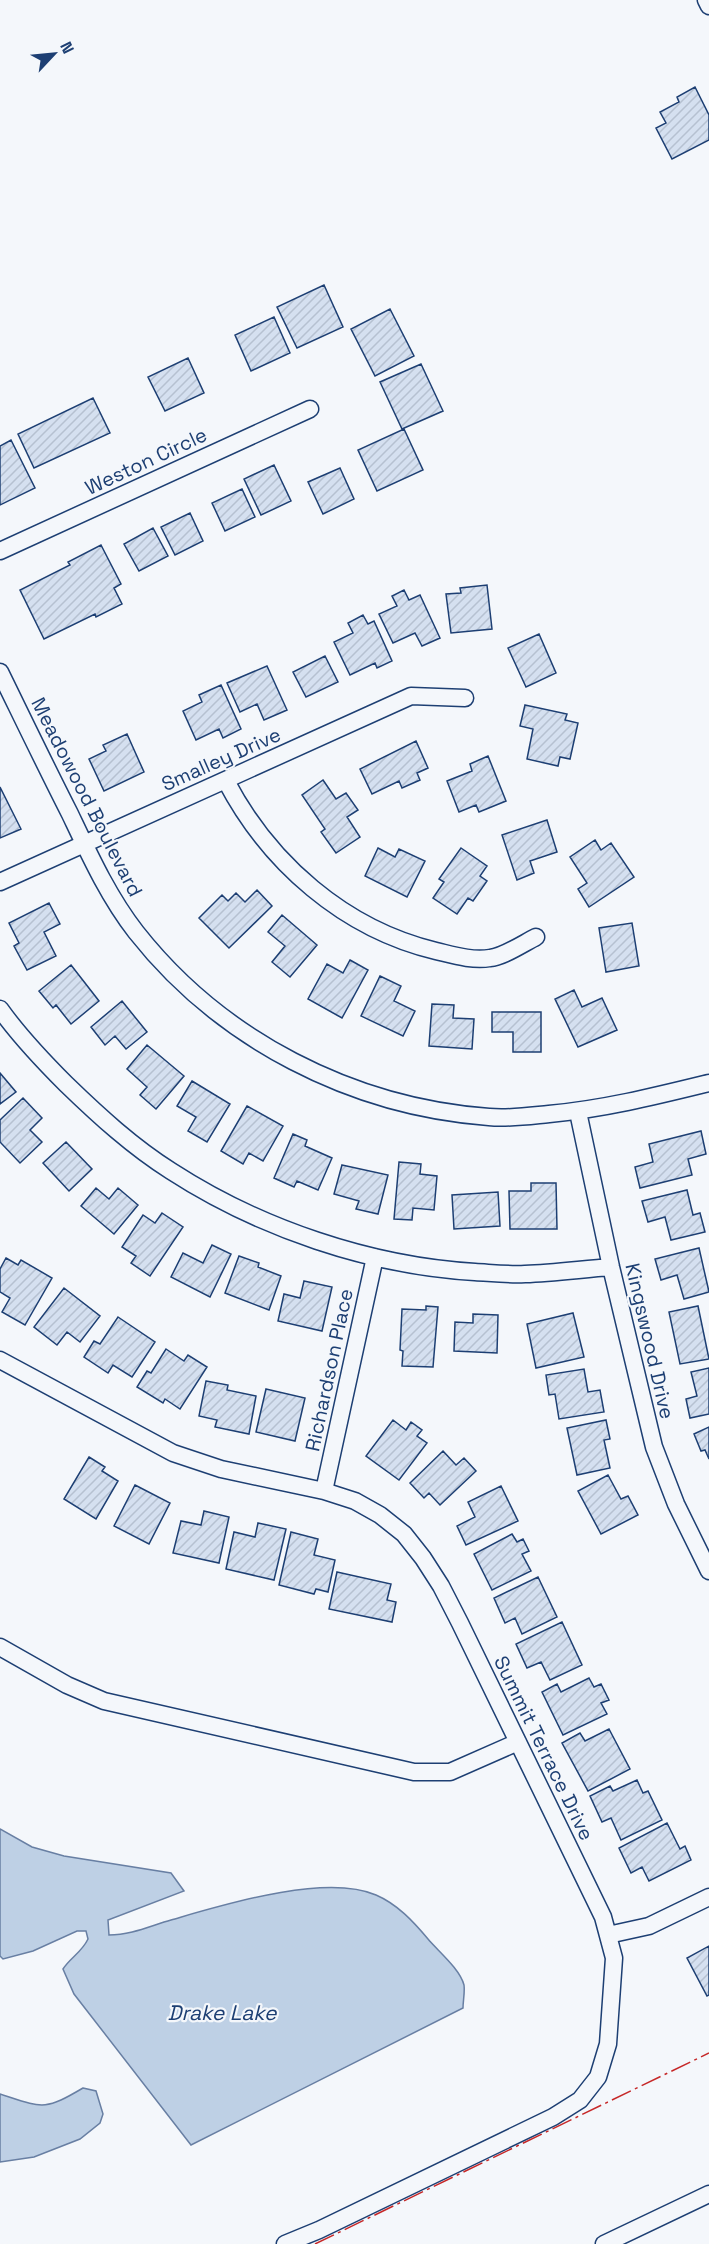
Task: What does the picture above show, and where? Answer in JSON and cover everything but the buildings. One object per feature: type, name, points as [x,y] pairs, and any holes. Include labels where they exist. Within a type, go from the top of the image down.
[{"type":"street","points":[[706,0],[709,6]]},
{"type":"street","name":"Weston Circle","points":[[0,551],[310,409]]},
{"type":"street","name":"Meadowood Boulevard","points":[[0,672],[84,844],[135,931],[195,995],[254,1040],[342,1084],[410,1105],[490,1118],[578,1112],[627,1104],[703,1085]]},
{"type":"street","name":"Smalley Drive","points":[[0,882],[411,696],[465,698]]},
{"type":"street","points":[[226,781],[261,837],[288,867],[326,899],[388,934],[425,948],[463,957],[492,958],[536,937]]},
{"type":"street","points":[[0,1009],[31,1049],[108,1124],[172,1172],[255,1218],[332,1246],[426,1267],[484,1273],[525,1274],[611,1267]]},
{"type":"street","name":"Kingswood Drive","points":[[578,1112],[611,1267],[654,1447],[676,1504],[709,1570]]},
{"type":"street","name":"Richardson Place","points":[[324,1491],[375,1257]]},
{"type":"street","name":"Summit Terrace Drive","points":[[0,1360],[173,1453],[221,1469],[324,1491],[355,1501],[380,1515],[404,1534],[441,1586],[603,1917],[614,1958],[608,2044],[598,2076],[580,2100],[553,2117],[287,2244]]},
{"type":"street","points":[[0,1647],[67,1685],[104,1701],[414,1772],[450,1772],[518,1742]]},
{"type":"street","points":[[608,1935],[649,1926],[709,1897]]},
{"type":"street","points":[[604,2244],[709,2194]]},
{"type":"water","name":"Drake Lake","points":[[0,1829],[32,1847],[64,1856],[171,1873],[184,1891],[108,1920],[109,1935],[133,1932],[245,1900],[302,1889],[355,1889],[376,1895],[391,1903],[404,1914],[453,1967],[464,1985],[463,2008],[191,2145],[74,1994],[63,1969],[85,1944],[88,1939],[86,1931],[77,1931],[33,1951],[3,1959],[0,1956]]},
{"type":"water","points":[[83,2088],[96,2091],[103,2114],[100,2123],[80,2139],[34,2157],[0,2162],[0,2094],[43,2105],[60,2101]]},
{"type":"power","points":[[315,2244],[709,2053]]}]
